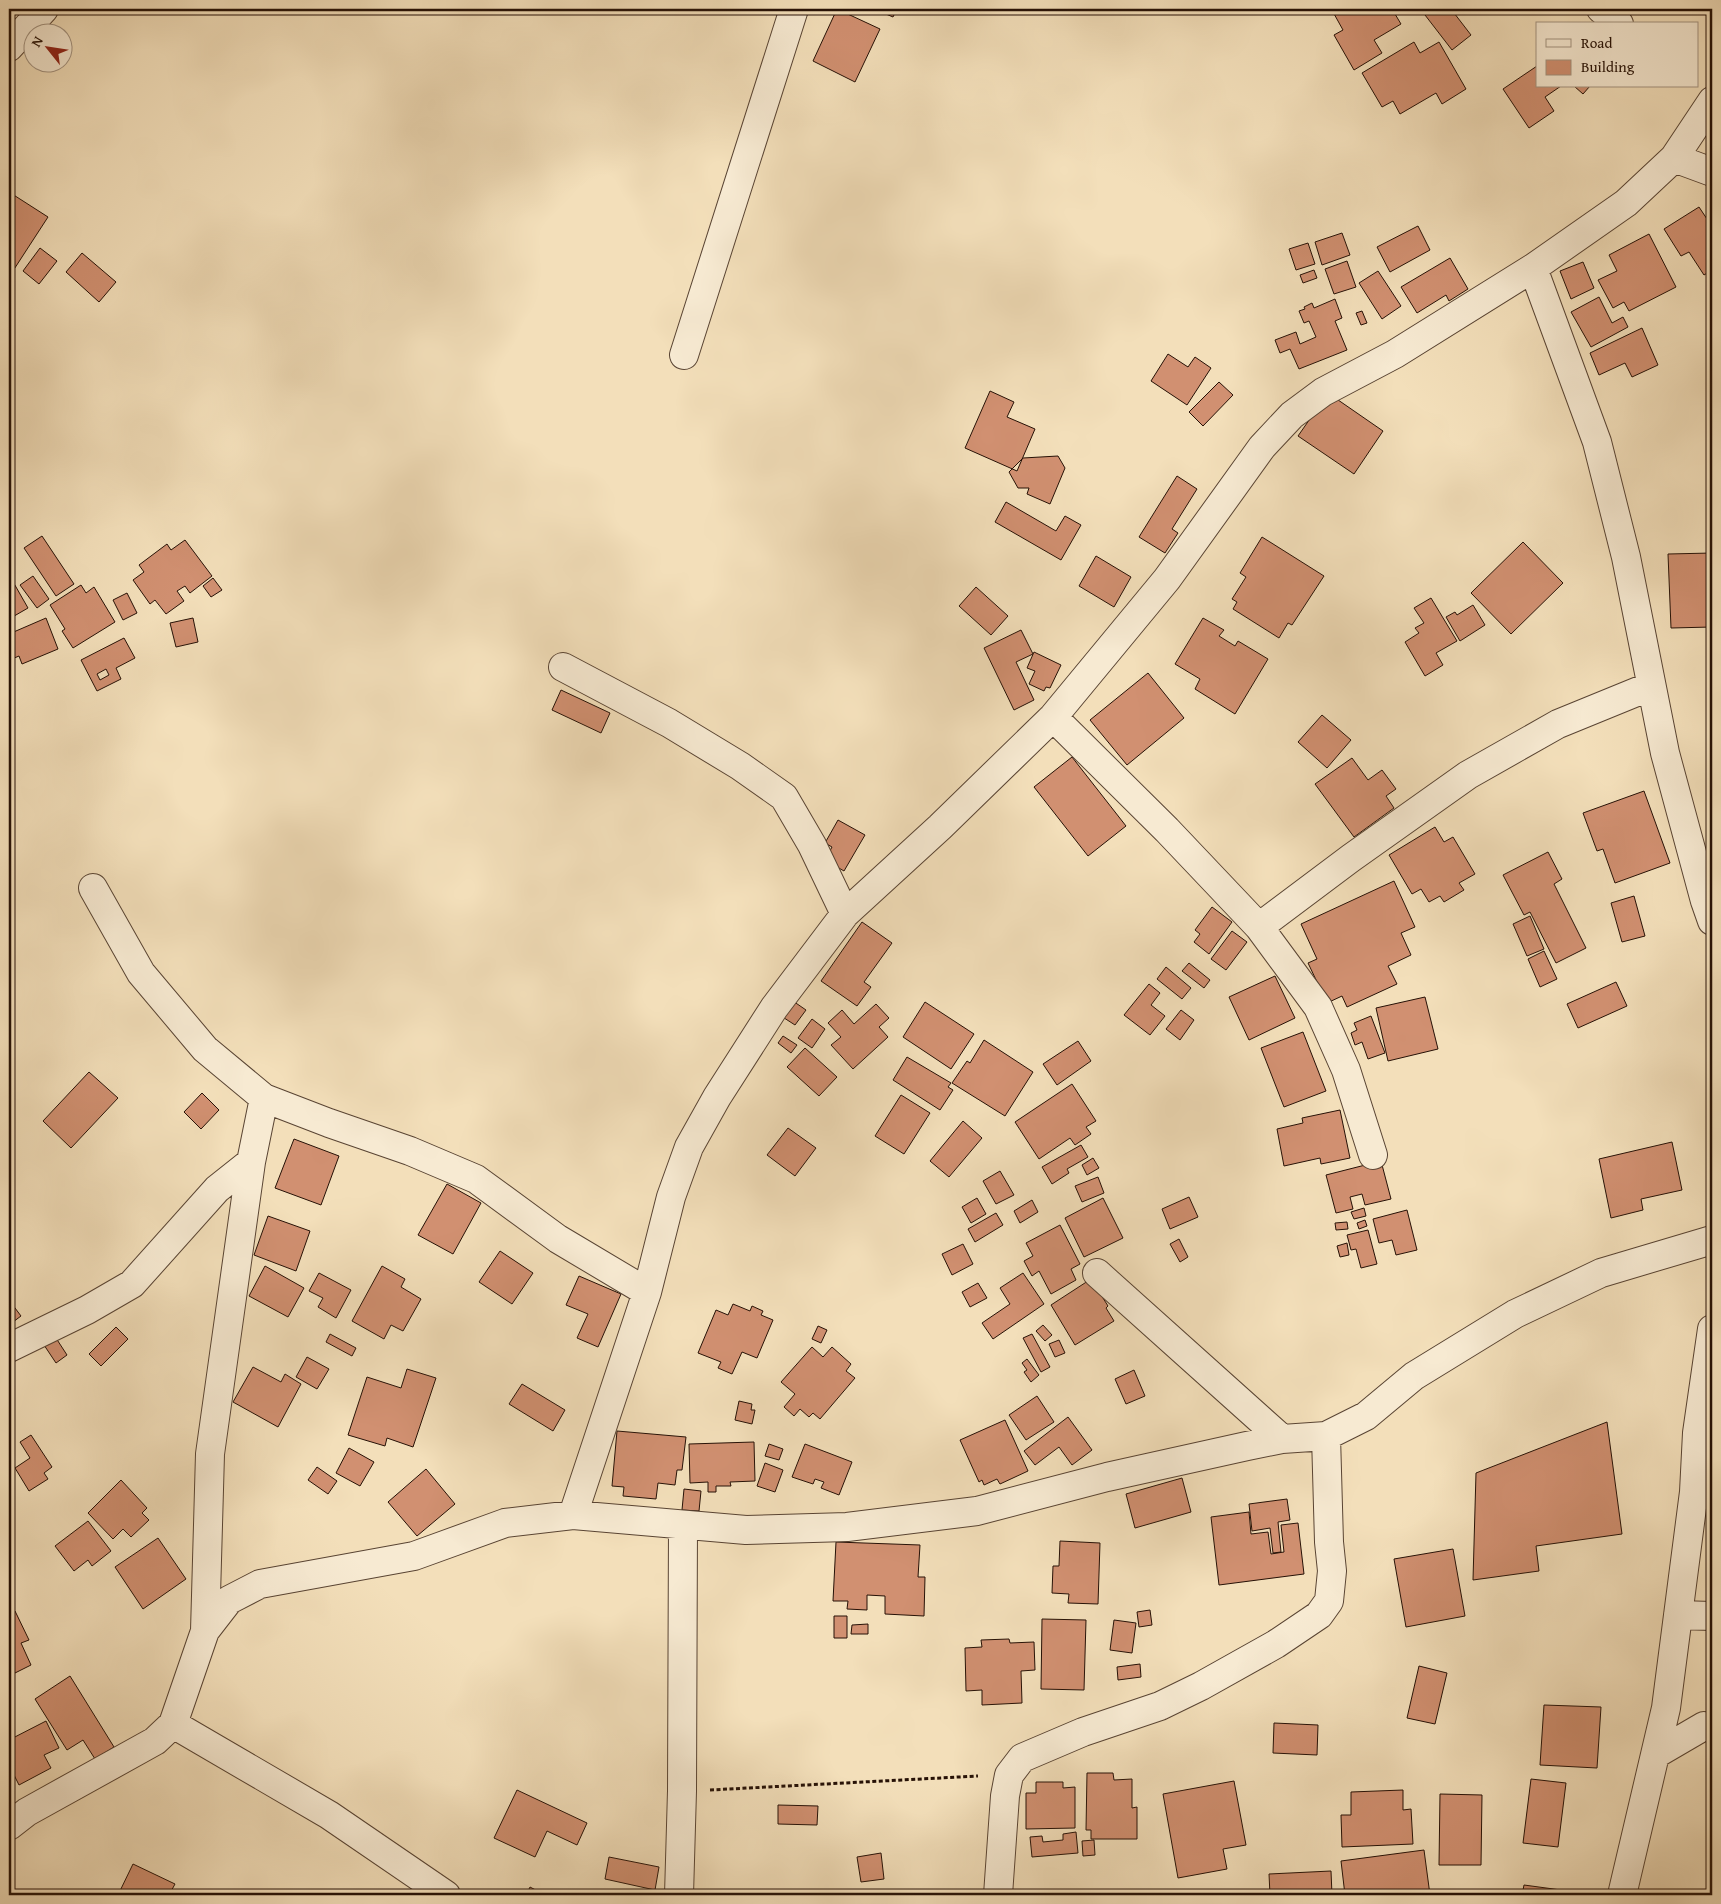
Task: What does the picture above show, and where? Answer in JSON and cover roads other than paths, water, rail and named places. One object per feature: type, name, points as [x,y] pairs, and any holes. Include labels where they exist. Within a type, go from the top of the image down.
[{"type":"street","points":[[9,47],[44,9]]},
{"type":"street","points":[[684,355],[794,9]]},
{"type":"street","points":[[1601,9],[1617,22]]},
{"type":"street","points":[[573,1515],[647,1292],[671,1197],[689,1147],[717,1097],[774,1008],[845,914],[1053,718],[1166,579],[1262,447],[1292,415],[1323,392],[1395,354],[1533,268],[1626,203],[1674,158],[1712,99],[1698,87]]},
{"type":"street","points":[[1674,158],[1712,172]]},
{"type":"street","points":[[1533,268],[1597,442],[1626,557],[1665,753],[1705,902],[1712,921]]},
{"type":"street","points":[[563,666],[669,723],[740,766],[784,797],[812,845],[845,914]]},
{"type":"street","points":[[1259,927],[1351,858],[1468,775],[1558,724],[1651,686]]},
{"type":"street","points":[[1053,718],[1167,830],[1259,927],[1318,1007],[1346,1070],[1373,1155]]},
{"type":"street","points":[[93,888],[142,973],[205,1049],[264,1098],[410,1150],[476,1179],[558,1239],[647,1292]]},
{"type":"street","points":[[9,1826],[27,1812],[155,1741],[173,1724],[205,1631],[210,1454],[251,1162],[264,1098]]},
{"type":"street","points":[[9,1348],[87,1310],[132,1284],[217,1189],[251,1162]]},
{"type":"street","points":[[205,1631],[229,1600],[260,1584],[414,1556],[504,1523],[573,1515],[746,1530],[847,1527],[978,1511],[1106,1477],[1282,1439],[1326,1436],[1366,1416],[1414,1376],[1515,1314],[1601,1273],[1712,1240]]},
{"type":"street","points":[[1097,1273],[1282,1439]]},
{"type":"street","points":[[1622,1895],[1668,1696],[1694,1492],[1697,1433],[1712,1329]]},
{"type":"street","points":[[998,1895],[1009,1774],[1022,1758],[1082,1732],[1160,1706],[1201,1686],[1276,1644],[1319,1615],[1329,1600],[1332,1571],[1329,1542],[1326,1436]]},
{"type":"street","points":[[680,1895],[683,1525]]},
{"type":"street","points":[[1678,1615],[1712,1616]]},
{"type":"street","points":[[1656,1754],[1708,1727],[1668,1696]]},
{"type":"street","points":[[173,1724],[329,1815],[446,1895]]}]
